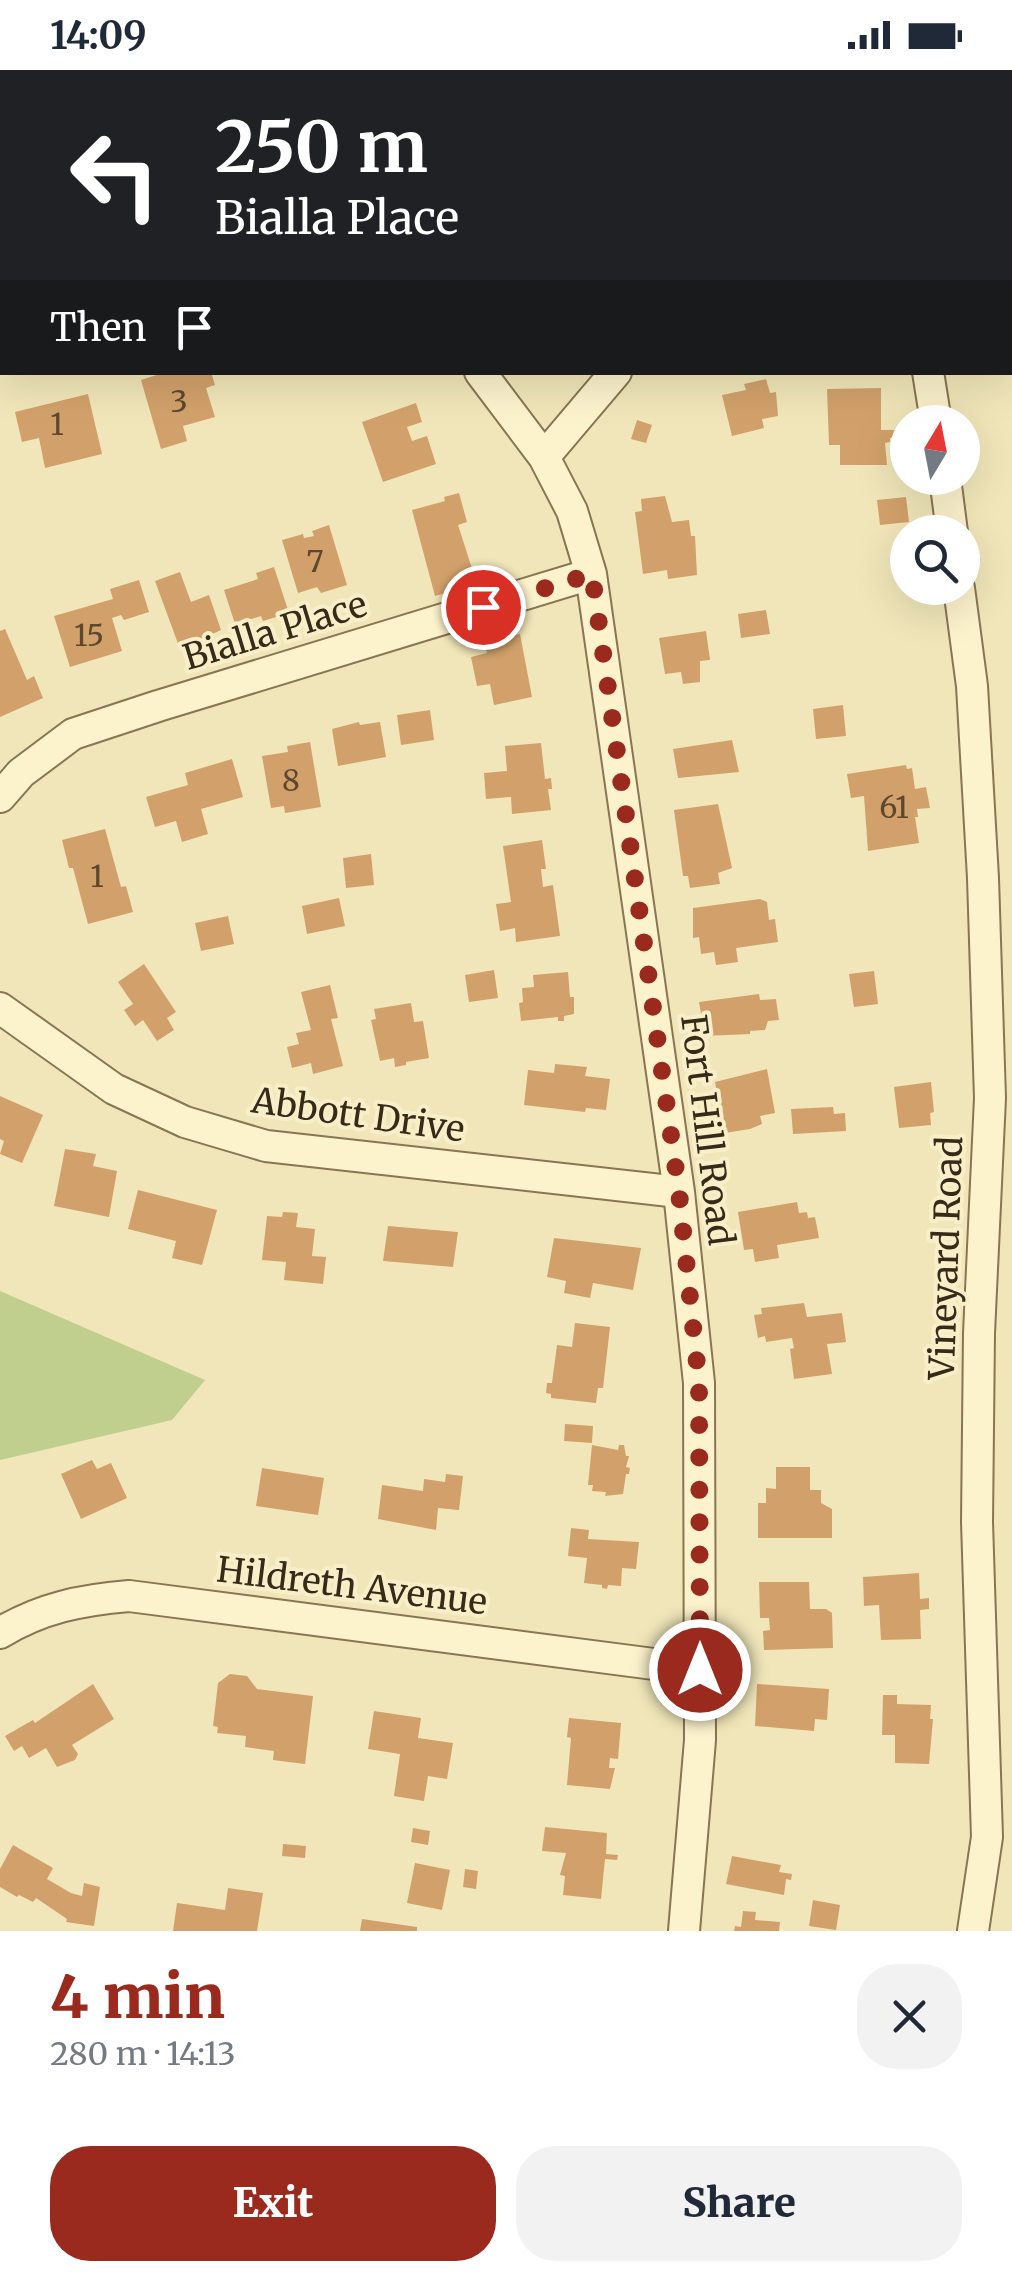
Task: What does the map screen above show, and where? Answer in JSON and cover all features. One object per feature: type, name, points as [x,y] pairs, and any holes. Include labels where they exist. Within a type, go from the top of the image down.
[{"type":"street","name":"Fort Hill Road","points":[[482,375],[544,457],[572,511],[592,574],[679,1192],[699,1383],[700,1740],[684,1931]]},
{"type":"street","points":[[544,457],[613,375]]},
{"type":"street","points":[[928,375],[933,405]]},
{"type":"street","name":"Bialla Place","points":[[0,798],[21,773],[74,734],[592,574]]},
{"type":"street","name":"Vineyard Road","points":[[961,605],[973,705],[1001,1096],[980,1314],[977,1522],[987,1838],[973,1931]]},
{"type":"street","name":"Abbott Drive","points":[[0,1008],[114,1089],[186,1122],[266,1146],[679,1192]]},
{"type":"street","name":"Hildreth Avenue","points":[[0,1633],[41,1611],[84,1600],[129,1596],[700,1670]]},
{"type":"green space","points":[[0,1291],[205,1380],[172,1420],[0,1460]]},
{"type":"building","points":[[157,375],[212,375],[215,385],[206,388],[215,417],[183,426],[187,441],[161,449],[141,380]]},
{"type":"building","points":[[766,379],[770,393],[776,392],[778,416],[762,419],[764,428],[732,436],[722,395],[746,390],[744,384]]},
{"type":"building","points":[[881,388],[881,430],[890,430],[890,442],[885,443],[887,465],[840,465],[840,445],[829,445],[827,389]]},
{"type":"building","points":[[88,394],[102,454],[45,468],[39,438],[22,442],[15,412]]},
{"type":"building","points":[[416,403],[422,422],[407,427],[412,441],[427,436],[436,464],[383,482],[362,422]]},
{"type":"building","points":[[637,420],[652,425],[646,443],[631,439]]},
{"type":"building","points":[[459,493],[467,522],[458,525],[477,584],[435,596],[412,510]]},
{"type":"building","points":[[665,496],[672,522],[689,520],[691,536],[695,536],[697,575],[668,579],[667,570],[643,574],[635,512],[642,511],[641,499]]},
{"type":"building","points":[[906,497],[908,515],[890,515],[890,524],[880,525],[877,500]]},
{"type":"building","points":[[329,525],[347,585],[321,593],[317,587],[298,593],[282,540],[303,534],[304,538],[314,536],[312,531]]},
{"type":"building","points":[[274,567],[289,613],[235,624],[224,590],[258,579],[256,573]]},
{"type":"building","points":[[180,572],[191,602],[209,595],[221,630],[180,649],[155,581]]},
{"type":"building","points":[[139,580],[149,612],[124,620],[121,615],[112,618],[122,651],[70,667],[54,616],[113,599],[110,589]]},
{"type":"building","points":[[766,610],[770,634],[741,638],[738,614]]},
{"type":"building","points":[[508,625],[510,636],[520,634],[532,697],[494,705],[490,684],[477,686],[471,657],[487,653],[484,641],[497,638],[495,628]]},
{"type":"building","points":[[5,629],[27,680],[34,676],[43,698],[0,717],[0,631]]},
{"type":"building","points":[[706,631],[710,660],[700,661],[700,682],[683,684],[681,672],[665,674],[659,638]]},
{"type":"building","points":[[843,705],[846,736],[816,739],[813,709]]},
{"type":"building","points":[[430,710],[434,740],[401,745],[397,715]]},
{"type":"building","points":[[359,722],[380,722],[386,757],[338,766],[332,729]]},
{"type":"building","points":[[732,740],[739,772],[678,778],[673,749]]},
{"type":"building","points":[[310,742],[321,807],[285,813],[284,806],[271,808],[262,756],[288,752],[287,746]]},
{"type":"building","points":[[541,743],[545,779],[551,778],[551,810],[512,814],[511,797],[486,799],[484,773],[507,771],[505,746]]},
{"type":"building","points":[[232,759],[243,797],[201,809],[208,834],[182,842],[176,821],[155,827],[146,797],[188,785],[185,773]]},
{"type":"building","points":[[906,765],[907,769],[912,768],[915,789],[926,787],[930,808],[917,809],[919,843],[868,851],[864,796],[851,798],[847,774]]},
{"type":"building","points":[[718,804],[732,868],[718,873],[720,884],[690,888],[688,876],[683,876],[674,810]]},
{"type":"building","points":[[105,829],[121,887],[126,886],[133,912],[88,924],[62,840]]},
{"type":"building","points":[[542,840],[546,869],[541,869],[543,887],[553,885],[560,936],[516,942],[515,928],[500,931],[496,904],[511,902],[503,846]]},
{"type":"building","points":[[371,854],[374,885],[346,888],[343,858]]},
{"type":"building","points":[[339,898],[345,926],[307,934],[302,906]]},
{"type":"building","points":[[760,899],[767,902],[769,920],[775,919],[778,942],[736,948],[738,962],[716,965],[714,952],[701,954],[699,937],[693,938],[693,908]]},
{"type":"building","points":[[228,916],[234,944],[201,951],[195,923]]},
{"type":"building","points":[[144,964],[176,1012],[167,1018],[174,1030],[157,1041],[143,1020],[135,1026],[124,1010],[133,1004],[118,982]]},
{"type":"building","points":[[494,970],[498,998],[469,1002],[465,975]]},
{"type":"building","points":[[874,971],[878,1004],[854,1007],[849,974]]},
{"type":"building","points":[[568,972],[574,1014],[564,1016],[564,1021],[558,1021],[558,1017],[521,1021],[522,988],[534,987],[533,975]]},
{"type":"building","points":[[330,985],[338,1018],[331,1019],[343,1066],[313,1074],[311,1063],[292,1068],[287,1047],[299,1044],[296,1033],[311,1030],[301,992]]},
{"type":"building","points":[[759,994],[760,1000],[776,999],[779,1020],[768,1021],[765,1030],[750,1034],[705,1036],[699,1002]]},
{"type":"building","points":[[411,1003],[414,1022],[423,1021],[429,1058],[395,1067],[394,1058],[380,1061],[371,1020],[376,1019],[374,1009]]},
{"type":"building","points":[[555,1064],[587,1067],[585,1076],[610,1079],[606,1110],[586,1108],[585,1112],[524,1105],[528,1070],[554,1073]]},
{"type":"building","points":[[767,1069],[775,1113],[760,1116],[762,1124],[750,1129],[725,1133],[715,1082]]},
{"type":"building","points":[[931,1082],[931,1125],[899,1128],[894,1087]]},
{"type":"building","points":[[0,1096],[43,1115],[22,1163],[0,1154],[4,1141],[0,1139]]},
{"type":"building","points":[[833,1107],[834,1114],[845,1113],[846,1131],[793,1134],[791,1109]]},
{"type":"building","points":[[65,1149],[96,1154],[93,1166],[117,1171],[109,1217],[54,1206]]},
{"type":"building","points":[[138,1190],[217,1210],[202,1265],[172,1258],[176,1241],[128,1229]]},
{"type":"building","points":[[797,1202],[799,1213],[815,1217],[819,1238],[777,1245],[779,1258],[755,1262],[753,1249],[744,1250],[738,1212]]},
{"type":"building","points":[[283,1212],[298,1213],[296,1227],[315,1229],[312,1256],[326,1257],[323,1284],[284,1280],[286,1262],[262,1260],[267,1216],[282,1217]]},
{"type":"building","points":[[388,1226],[458,1232],[453,1267],[383,1261]]},
{"type":"building","points":[[554,1238],[641,1248],[633,1290],[593,1283],[590,1298],[564,1293],[566,1281],[547,1277]]},
{"type":"building","points":[[804,1303],[807,1317],[842,1313],[846,1342],[827,1344],[832,1374],[794,1379],[792,1338],[766,1342],[765,1336],[758,1338],[754,1315],[762,1314],[761,1308]]},
{"type":"building","points":[[575,1323],[610,1327],[603,1388],[598,1388],[596,1403],[551,1398],[546,1393],[547,1383],[552,1383],[557,1345],[572,1347]]},
{"type":"building","points":[[565,1424],[593,1426],[592,1443],[564,1441]]},
{"type":"building","points":[[592,1445],[618,1450],[619,1445],[624,1445],[629,1456],[626,1467],[630,1468],[623,1494],[605,1496],[606,1492],[592,1491],[593,1485],[588,1485]]},
{"type":"building","points":[[92,1460],[97,1469],[111,1463],[127,1498],[81,1519],[61,1474]]},
{"type":"building","points":[[776,1467],[810,1467],[810,1490],[821,1490],[821,1503],[832,1509],[832,1538],[758,1538],[758,1503],[766,1503],[766,1488],[776,1489]]},
{"type":"building","points":[[262,1468],[324,1478],[318,1515],[256,1506]]},
{"type":"building","points":[[446,1474],[463,1476],[459,1510],[438,1508],[436,1530],[378,1519],[382,1485],[423,1491],[424,1479],[445,1482]]},
{"type":"building","points":[[571,1528],[589,1530],[588,1539],[639,1542],[636,1569],[622,1568],[621,1586],[608,1585],[607,1589],[584,1583],[587,1558],[568,1556]]},
{"type":"building","points":[[919,1573],[920,1599],[929,1598],[929,1609],[920,1610],[921,1639],[881,1640],[879,1605],[864,1606],[863,1577]]},
{"type":"building","points":[[759,1582],[809,1582],[810,1609],[832,1613],[833,1648],[764,1650],[763,1631],[770,1630],[769,1618],[760,1618]]},
{"type":"building","points":[[230,1674],[247,1676],[257,1689],[313,1696],[305,1764],[273,1760],[274,1751],[245,1747],[246,1736],[217,1733],[218,1727],[213,1726],[218,1683]]},
{"type":"building","points":[[93,1684],[114,1719],[72,1745],[78,1754],[75,1760],[57,1767],[46,1748],[29,1758],[22,1746],[14,1751],[5,1736],[33,1720],[35,1723]]},
{"type":"building","points":[[757,1684],[829,1689],[827,1720],[815,1719],[814,1731],[755,1726]]},
{"type":"building","points":[[883,1695],[897,1695],[897,1704],[931,1705],[929,1764],[895,1763],[895,1735],[882,1735]]},
{"type":"building","points":[[374,1711],[421,1718],[418,1738],[453,1743],[447,1779],[428,1776],[424,1801],[394,1796],[400,1754],[368,1749]]},
{"type":"building","points":[[569,1718],[621,1723],[618,1759],[610,1758],[609,1768],[615,1768],[610,1789],[567,1785]]},
{"type":"building","points":[[545,1827],[607,1833],[606,1854],[618,1855],[617,1860],[605,1859],[601,1899],[563,1895],[565,1876],[560,1875],[566,1853],[542,1851]]},
{"type":"building","points":[[413,1828],[430,1831],[428,1845],[411,1842]]},
{"type":"building","points":[[283,1844],[306,1846],[305,1858],[282,1856]]},
{"type":"building","points":[[13,1845],[53,1868],[47,1879],[71,1893],[82,1896],[84,1883],[100,1887],[94,1926],[66,1922],[36,1898],[33,1902],[0,1887],[0,1869]]},
{"type":"building","points":[[732,1856],[781,1865],[779,1872],[792,1874],[791,1880],[786,1879],[784,1895],[726,1884]]},
{"type":"building","points":[[415,1863],[450,1870],[442,1910],[407,1903]]},
{"type":"building","points":[[465,1869],[478,1871],[476,1889],[463,1887]]},
{"type":"building","points":[[228,1888],[263,1893],[257,1931],[173,1931],[177,1903],[225,1910]]},
{"type":"building","points":[[813,1900],[840,1905],[836,1930],[809,1926]]},
{"type":"building","points":[[743,1911],[756,1912],[755,1920],[780,1922],[779,1931],[734,1931],[735,1926],[741,1927]]},
{"type":"building","points":[[362,1919],[417,1927],[417,1931],[360,1931]]},
{"type":"route","points":[[483,607],[592,574],[679,1192],[699,1383],[700,1670]]}]
